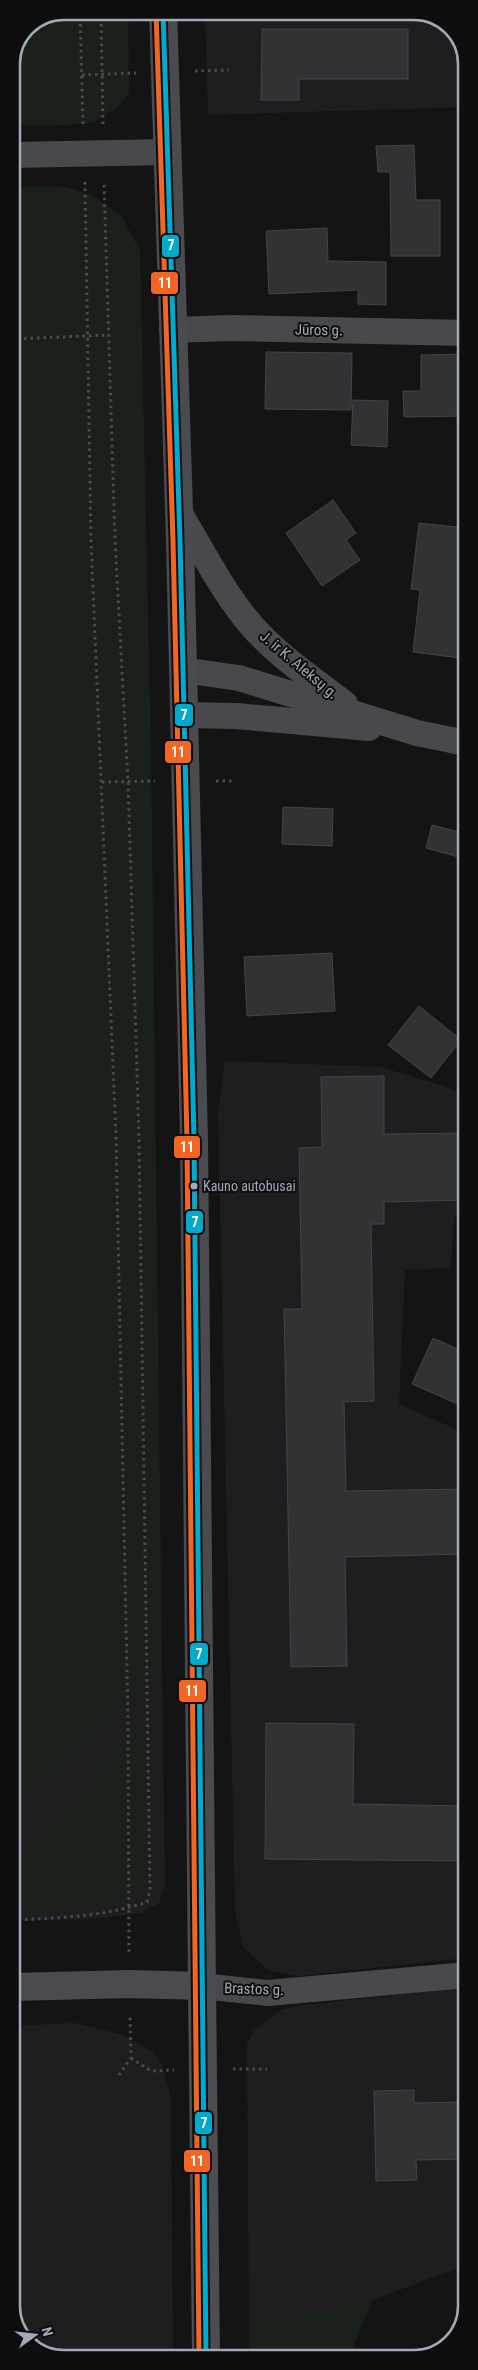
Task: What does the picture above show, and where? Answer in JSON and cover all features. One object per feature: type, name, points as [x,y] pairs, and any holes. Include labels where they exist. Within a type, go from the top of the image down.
[{"type":"main road","points":[[163,20],[179,512],[194,1140],[206,2350]]},
{"type":"main road","name":"Brastos g.","points":[[20,1987],[130,1984],[202,1986]]},
{"type":"street","points":[[20,155],[168,152]]},
{"type":"street","name":"Jūros g.","points":[[172,330],[232,328],[458,333]]},
{"type":"street","name":"J. ir K. Aleksų g.","points":[[179,512],[233,602],[252,626],[290,662],[358,713]]},
{"type":"street","name":"J. ir K. Aleksų g.","points":[[182,670],[239,678],[358,713],[417,733],[458,742]]},
{"type":"street","name":"J. ir K. Aleksų g.","points":[[183,715],[236,716],[417,733]]},
{"type":"street","name":"Brastos g.","points":[[202,1986],[268,1992],[458,1976]]},
{"type":"path","points":[[20,1920],[81,1917],[128,1908],[147,1902],[150,1890],[140,1138],[128,782],[115,540],[109,336],[81,20]]},
{"type":"path","points":[[101,20],[88,336],[91,541],[116,1137],[128,1720],[128,1908]]},
{"type":"path","points":[[20,339],[109,336]]},
{"type":"path","points":[[119,2076],[131,2058],[151,2071],[203,2069]]},
{"type":"shaded area","points":[[128,20],[129,92],[117,108],[94,122],[66,125],[20,126],[20,64],[23,47],[27,39],[39,27],[55,21]]},
{"type":"shaded area","points":[[205,20],[426,21],[439,27],[449,37],[458,58],[458,107],[208,115]]},
{"type":"shaded area","points":[[20,186],[67,187],[92,195],[122,217],[140,251],[151,753],[162,1665],[66,1759],[20,1791]]},
{"type":"shaded area","points":[[225,1061],[381,1067],[458,1091],[458,1216],[454,1216],[451,1268],[405,1270],[399,1404],[458,1430],[458,1959],[299,1976],[268,1970],[243,1947],[235,1911],[218,1111]]},
{"type":"shaded area","points":[[162,1665],[165,1885],[159,1903],[141,1913],[92,1919],[20,1921],[20,1791],[66,1759]]},
{"type":"shaded area","points":[[144,1726],[142,1877],[137,1891],[123,1898],[92,1906],[20,1911],[20,1861]]},
{"type":"shaded area","points":[[458,1989],[458,2268],[372,2300],[249,2328],[247,2045],[253,2031],[281,2010],[301,2005]]},
{"type":"shaded area","points":[[75,2023],[123,2035],[154,2052],[163,2066],[171,2099],[173,2350],[52,2349],[39,2343],[27,2331],[20,2312],[20,2026]]},
{"type":"shaded area","points":[[372,2300],[355,2342],[354,2350],[249,2350],[249,2328]]},
{"type":"building","points":[[262,29],[408,29],[408,79],[299,79],[299,100],[261,100]]},
{"type":"building","points":[[414,145],[416,200],[440,200],[440,256],[391,256],[390,172],[378,172],[376,146]]},
{"type":"building","points":[[327,228],[328,261],[386,262],[386,305],[358,304],[358,290],[269,294],[266,231]]},
{"type":"building","points":[[266,352],[352,353],[351,410],[265,409]]},
{"type":"building","points":[[458,354],[458,416],[404,417],[403,391],[421,391],[421,355]]},
{"type":"building","points":[[353,400],[388,401],[387,447],[351,445]]},
{"type":"building","points":[[333,500],[356,533],[346,540],[360,560],[322,586],[286,533]]},
{"type":"building","points":[[419,523],[458,527],[458,658],[413,652],[420,590],[411,589]]},
{"type":"building","points":[[283,807],[333,809],[332,846],[282,844]]},
{"type":"building","points":[[432,825],[458,832],[458,857],[426,848]]},
{"type":"building","points":[[332,953],[335,1011],[247,1016],[244,957]]},
{"type":"building","points":[[419,1006],[458,1038],[458,1044],[431,1078],[388,1045]]},
{"type":"building","points":[[384,1076],[384,1134],[458,1133],[458,1200],[384,1202],[384,1224],[371,1224],[374,1401],[344,1402],[346,1491],[458,1489],[458,1554],[345,1557],[347,1666],[291,1667],[284,1309],[302,1309],[299,1148],[322,1147],[321,1077]]},
{"type":"building","points":[[433,1338],[458,1349],[458,1404],[412,1384]]},
{"type":"building","points":[[266,1723],[354,1724],[353,1804],[458,1806],[458,1861],[265,1859]]},
{"type":"building","points":[[414,2090],[414,2103],[458,2102],[458,2159],[416,2160],[417,2180],[376,2181],[374,2091]]},
{"type":"transit line","name":"11","points":[[156,20],[173,541],[187,1140],[199,2350]]},
{"type":"transit line","name":"7","points":[[163,20],[180,541],[194,1140],[206,2350]]},
{"type":"place","name":"Kauno autobusai","points":[[194,1186]]}]
